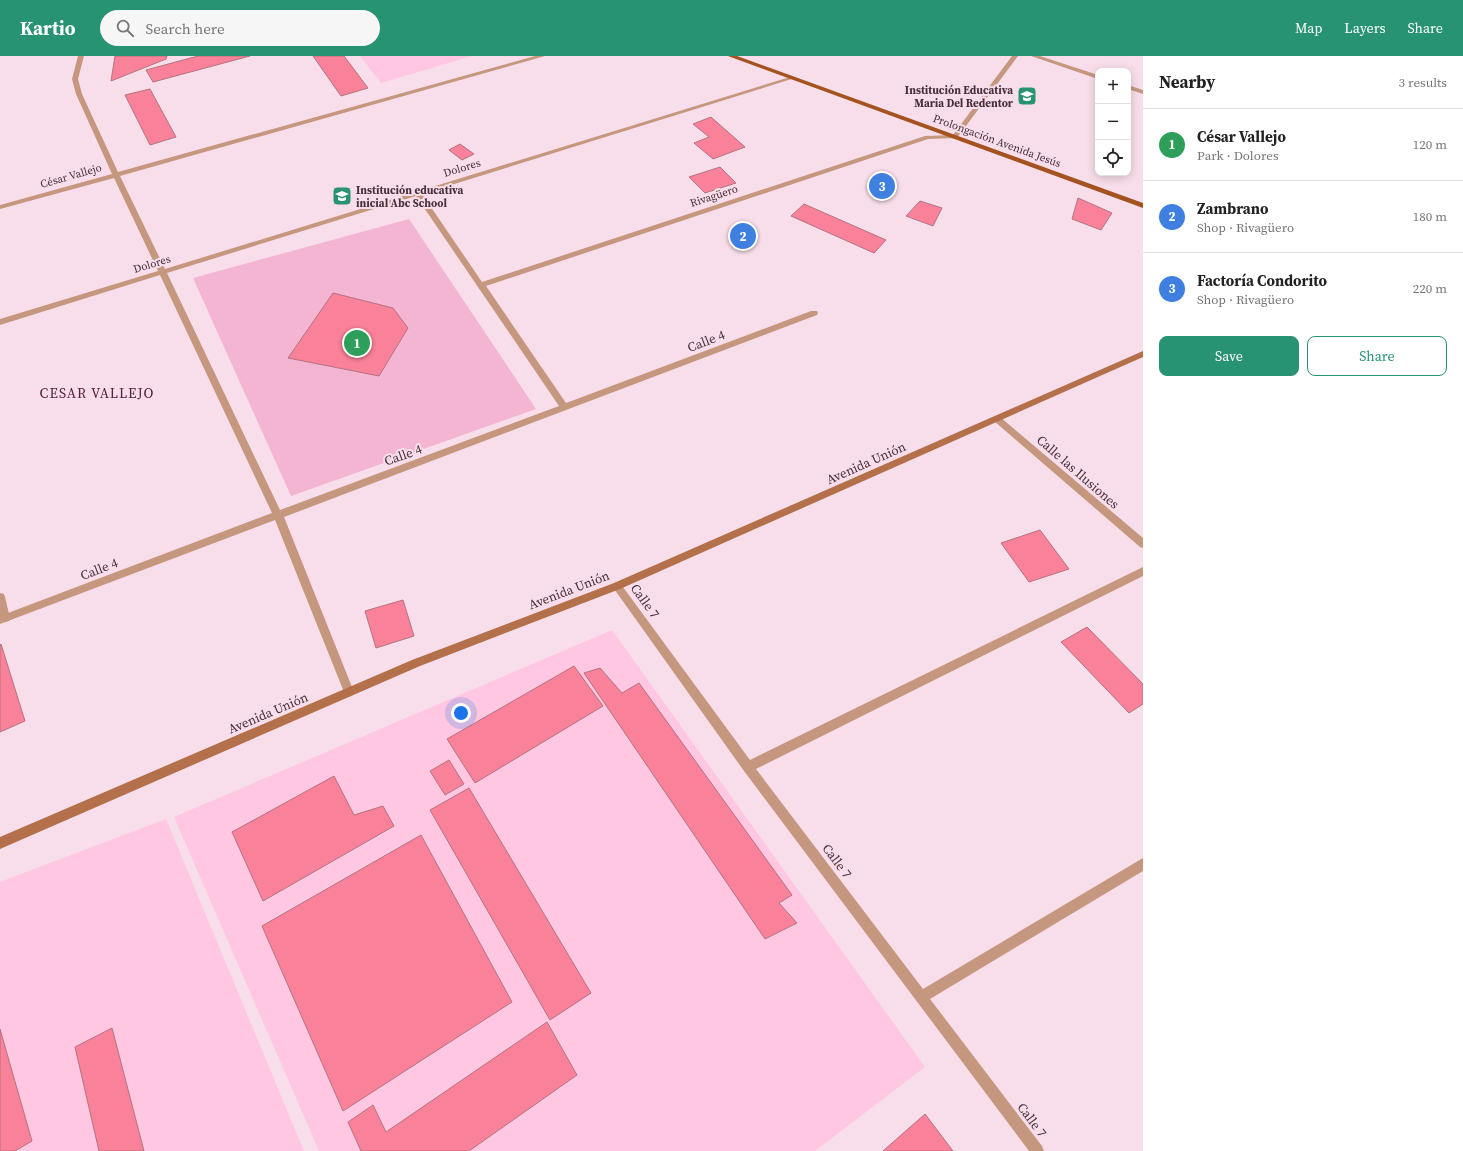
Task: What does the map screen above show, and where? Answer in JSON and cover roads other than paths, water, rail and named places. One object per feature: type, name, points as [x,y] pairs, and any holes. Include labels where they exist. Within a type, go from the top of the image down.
[{"type":"main road","name":"Prolongación Avenida Jesús","points":[[731,56],[1143,206]]},
{"type":"street","points":[[81,56],[75,80],[77,87],[116,175],[278,515],[349,692]]},
{"type":"street","name":"César Vallejo","points":[[0,207],[542,56]]},
{"type":"street","points":[[955,137],[1015,56]]},
{"type":"street","points":[[1034,56],[1095,76]]},
{"type":"street","name":"Dolores","points":[[0,322],[792,78]]},
{"type":"street","points":[[1131,88],[1143,92]]},
{"type":"street","name":"Rivagüero","points":[[481,285],[927,137],[955,137]]},
{"type":"street","points":[[418,194],[565,408]]},
{"type":"street","name":"Calle 4","points":[[2,619],[814,314]]},
{"type":"street","name":"Avenida Unión","points":[[0,843],[416,663],[617,586],[1143,354]]},
{"type":"street","name":"Calle las Ilusiones","points":[[997,419],[1143,544]]},
{"type":"street","points":[[748,768],[1143,571]]},
{"type":"street","name":"Calle 7","points":[[617,586],[748,768],[1037,1151]]},
{"type":"street","points":[[0,597],[2,619]]},
{"type":"street","points":[[922,997],[1143,864]]},
{"type":"place","name":"Institución Educativa Maria Del Redentor","points":[[1027,96]]},
{"type":"place","name":"Factoría Condorito","points":[[882,186]]},
{"type":"place","name":"Institución educativa inicial Abc School","points":[[342,196]]},
{"type":"place","name":"Zambrano","points":[[743,236]]},
{"type":"place","name":"César Vallejo","points":[[357,343]]},
{"type":"district","name":"CESAR VALLEJO","points":[[97,393]]}]
